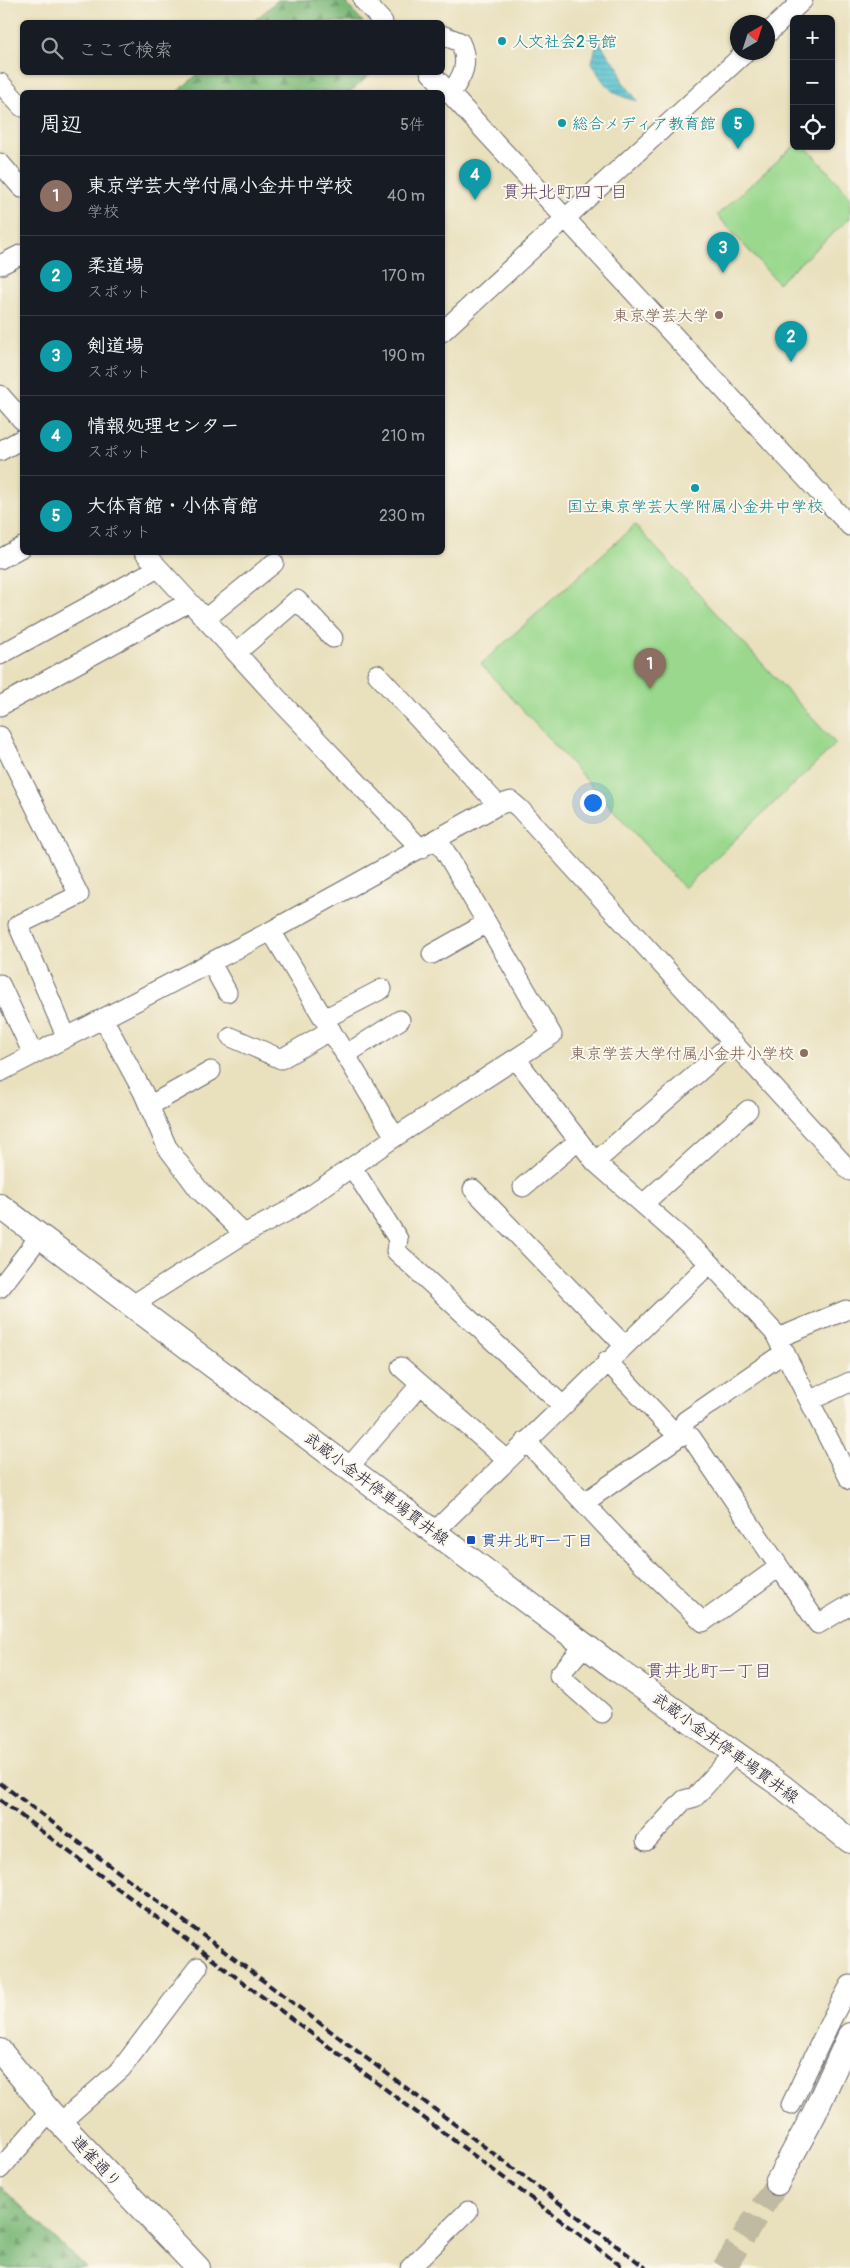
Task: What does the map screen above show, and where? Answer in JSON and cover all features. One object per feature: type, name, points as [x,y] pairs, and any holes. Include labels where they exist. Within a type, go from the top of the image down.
[{"type":"main road","name":"武蔵小金井停車場貫井線","points":[[0,1206],[134,1304],[585,1645],[782,1786],[850,1841]]},
{"type":"main road","points":[[777,2183],[814,2114],[850,2035]]},
{"type":"main road","name":"連雀通り","points":[[0,2051],[55,2117],[194,2266]]},
{"type":"street","points":[[363,0],[381,20]]},
{"type":"street","points":[[775,26],[803,0]]},
{"type":"street","points":[[445,35],[460,42],[466,54],[464,70],[450,94]]},
{"type":"street","points":[[445,329],[737,60]]},
{"type":"street","points":[[433,75],[564,220],[850,526]]},
{"type":"street","points":[[0,83],[20,105]]},
{"type":"street","points":[[0,163],[20,186]]},
{"type":"street","points":[[0,265],[20,255]]},
{"type":"street","points":[[0,395],[20,418]]},
{"type":"street","points":[[0,451],[20,440]]},
{"type":"street","points":[[0,559],[20,548]]},
{"type":"street","points":[[147,555],[236,653],[421,849]]},
{"type":"street","points":[[205,619],[274,563]]},
{"type":"street","points":[[0,655],[158,568]]},
{"type":"street","points":[[236,653],[297,600],[333,638]]},
{"type":"street","points":[[0,706],[189,602]]},
{"type":"street","points":[[377,674],[498,805]]},
{"type":"street","points":[[0,736],[79,895],[18,925],[66,1036]]},
{"type":"street","points":[[0,1072],[66,1036],[104,1020],[271,931],[498,805],[511,801],[850,1171]]},
{"type":"street","points":[[134,1304],[244,1234],[290,1210],[395,1138],[552,1035],[438,839]]},
{"type":"street","points":[[432,954],[487,923]]},
{"type":"street","points":[[271,931],[395,1138]]},
{"type":"street","points":[[211,963],[227,992]]},
{"type":"street","points":[[0,984],[34,1054]]},
{"type":"street","points":[[231,1037],[281,1059],[327,1025],[382,989]]},
{"type":"street","points":[[104,1020],[149,1106],[167,1147],[199,1190],[244,1234]]},
{"type":"street","points":[[345,1055],[400,1020]]},
{"type":"street","points":[[595,1162],[733,1042]]},
{"type":"street","points":[[516,1059],[595,1162],[710,1263],[782,1345],[848,1470]]},
{"type":"street","points":[[149,1106],[211,1071]]},
{"type":"street","points":[[643,1204],[748,1110]]},
{"type":"street","points":[[523,1187],[578,1142]]},
{"type":"street","points":[[352,1167],[398,1239],[396,1251],[563,1406]]},
{"type":"street","points":[[473,1189],[624,1344]]},
{"type":"street","points":[[0,1288],[40,1236]]},
{"type":"street","points":[[435,1531],[624,1344],[710,1263]]},
{"type":"street","points":[[585,1502],[683,1434],[685,1422],[782,1345],[846,1310]]},
{"type":"street","points":[[607,1361],[669,1428],[691,1437],[818,1624],[850,1605]]},
{"type":"street","points":[[401,1367],[506,1460]]},
{"type":"street","points":[[811,1400],[850,1382]]},
{"type":"street","points":[[349,1467],[420,1385]]},
{"type":"street","points":[[526,1441],[630,1552],[703,1622],[779,1567]]},
{"type":"street","points":[[585,1645],[559,1675],[602,1713]]},
{"type":"street","points":[[646,1841],[684,1800],[694,1797],[736,1752]]},
{"type":"street","points":[[0,2169],[55,2117],[122,2069],[198,1967]]},
{"type":"street","points":[[791,2105],[833,2016],[850,1985]]},
{"type":"street","points":[[410,2268],[468,2211]]},
{"type":"green space","points":[[278,0],[343,0],[361,20],[255,20]]},
{"type":"green space","points":[[197,75],[370,75],[352,90],[179,90]]},
{"type":"green space","points":[[790,150],[809,150],[850,196],[850,218],[778,283],[717,215]]},
{"type":"green space","points":[[635,525],[836,744],[684,888],[481,664]]},
{"type":"green space","points":[[0,2186],[86,2268],[0,2268]]},
{"type":"water","points":[[598,39],[609,57],[619,67],[622,81],[638,101],[621,96],[609,88],[600,77],[592,62]]},
{"type":"tunnel","points":[[724,2268],[777,2183]]},
{"type":"railway","points":[[0,1783],[646,2268]]},
{"type":"railway","points":[[0,1800],[624,2268]]},
{"type":"place","name":"人文社会2号館","points":[[502,41]]},
{"type":"place","name":"総合メディア教育館","points":[[562,123]]},
{"type":"place","name":"大体育館・小体育館","points":[[738,149]]},
{"type":"place","name":"情報処理センター","points":[[475,200]]},
{"type":"place","name":"剣道場","points":[[723,273]]},
{"type":"place","name":"東京学芸大学","points":[[719,315]]},
{"type":"place","name":"柔道場","points":[[791,362]]},
{"type":"place","name":"国立東京学芸大学附属小金井中学校","points":[[695,488]]},
{"type":"place","name":"東京学芸大学付属小金井中学校","points":[[650,689]]},
{"type":"place","name":"東京学芸大学付属小金井小学校","points":[[804,1053]]},
{"type":"place","name":"貫井北町一丁目","points":[[471,1540]]},
{"type":"district","name":"貫井北町四丁目","points":[[565,192]]},
{"type":"district","name":"貫井北町一丁目","points":[[709,1671]]}]
